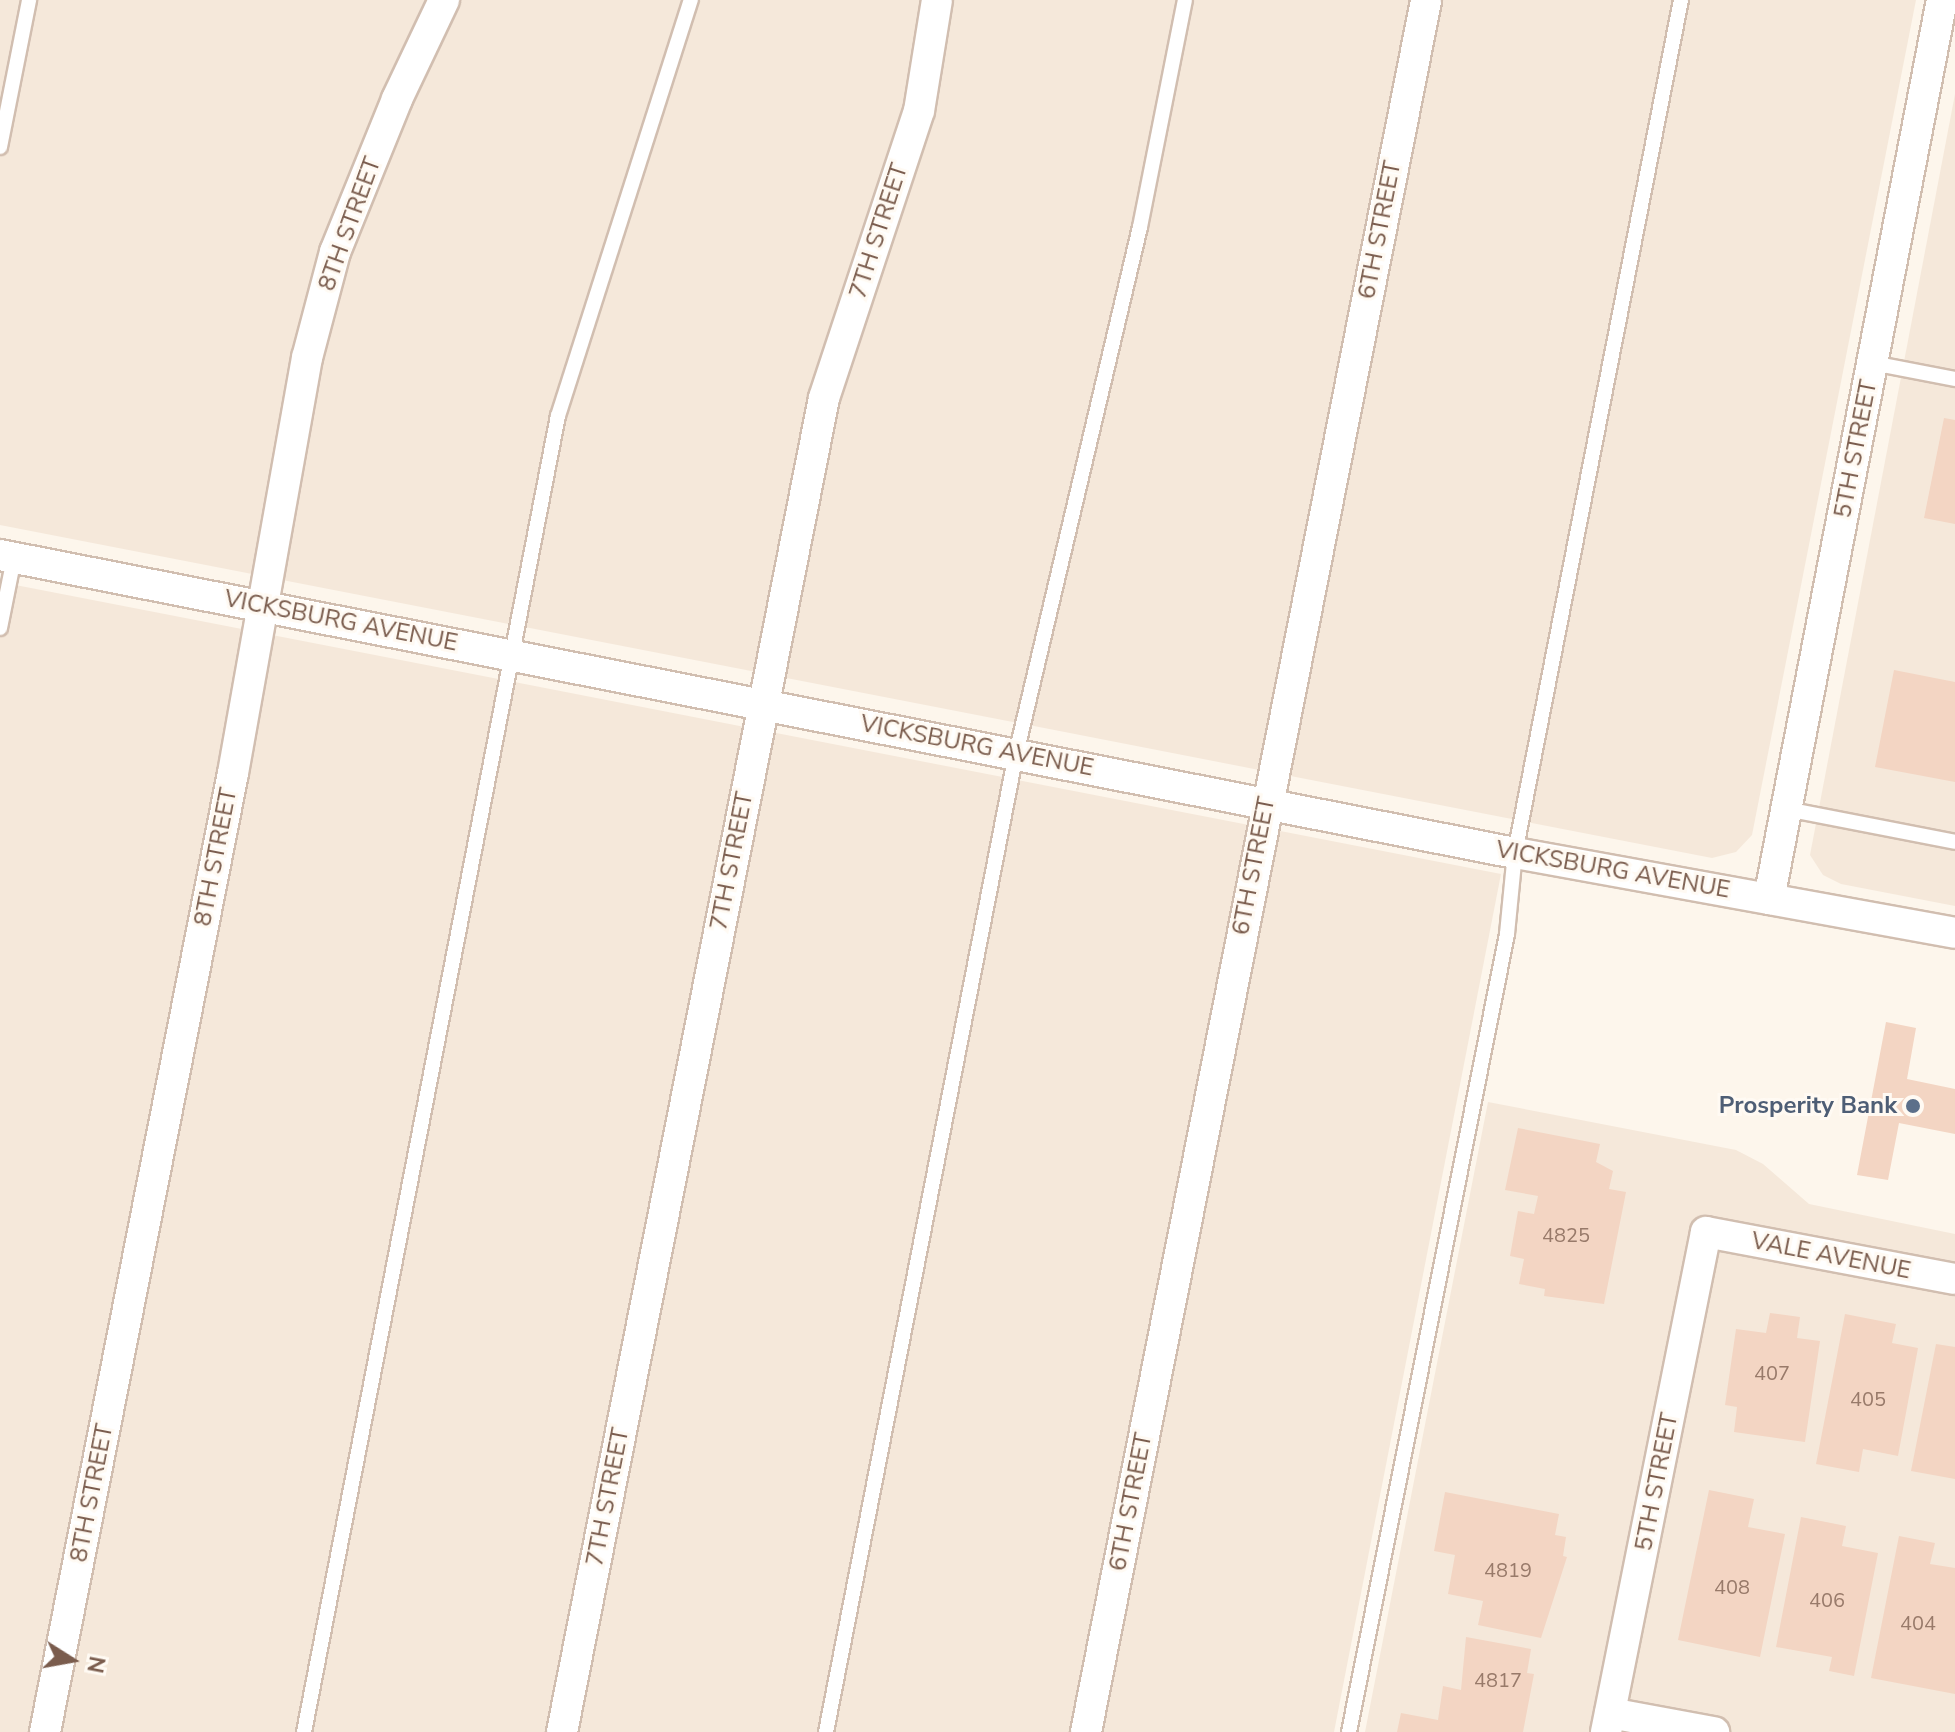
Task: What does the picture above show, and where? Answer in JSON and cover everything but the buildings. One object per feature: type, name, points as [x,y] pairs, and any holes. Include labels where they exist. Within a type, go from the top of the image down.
[{"type":"street","name":"8TH STREET","points":[[45,1732],[307,358],[335,252],[397,99],[444,0]]},
{"type":"street","name":"7TH STREET","points":[[562,1732],[824,398],[919,111],[937,0]]},
{"type":"street","name":"6TH STREET","points":[[1086,1732],[1426,0]]},
{"type":"street","name":"5TH STREET","points":[[1769,899],[1942,0]]},
{"type":"street","name":"VICKSBURG AVENUE","points":[[7,556],[1515,853],[1955,933]]},
{"type":"street","name":"5TH STREET","points":[[1608,1722],[1706,1232]]},
{"type":"street","name":"VALE AVENUE","points":[[1706,1232],[1955,1279]]},
{"type":"street","points":[[1608,1722],[1714,1732]]},
{"type":"lane","points":[[0,147],[29,0]]},
{"type":"lane","points":[[304,1732],[558,416],[691,0]]},
{"type":"lane","points":[[826,1732],[1016,754],[1140,227],[1185,0]]},
{"type":"lane","points":[[1349,1732],[1507,934],[1515,853],[1681,0]]},
{"type":"lane","points":[[1872,363],[1955,379]]},
{"type":"lane","points":[[0,628],[7,556]]},
{"type":"lane","points":[[1786,809],[1955,842]]},
{"type":"shaded area","points":[[0,0],[1916,0],[1752,835],[1736,852],[1712,858],[0,525]]},
{"type":"shaded area","points":[[1955,94],[1955,906],[1841,884],[1823,875],[1810,855]]},
{"type":"shaded area","points":[[0,582],[1501,874],[1334,1732],[0,1732]]},
{"type":"shaded area","points":[[1488,1102],[1736,1150],[1763,1164],[1809,1204],[1955,1234],[1955,1732],[1365,1732]]},
{"type":"place","name":"Prosperity Bank","points":[[1913,1106]]}]
